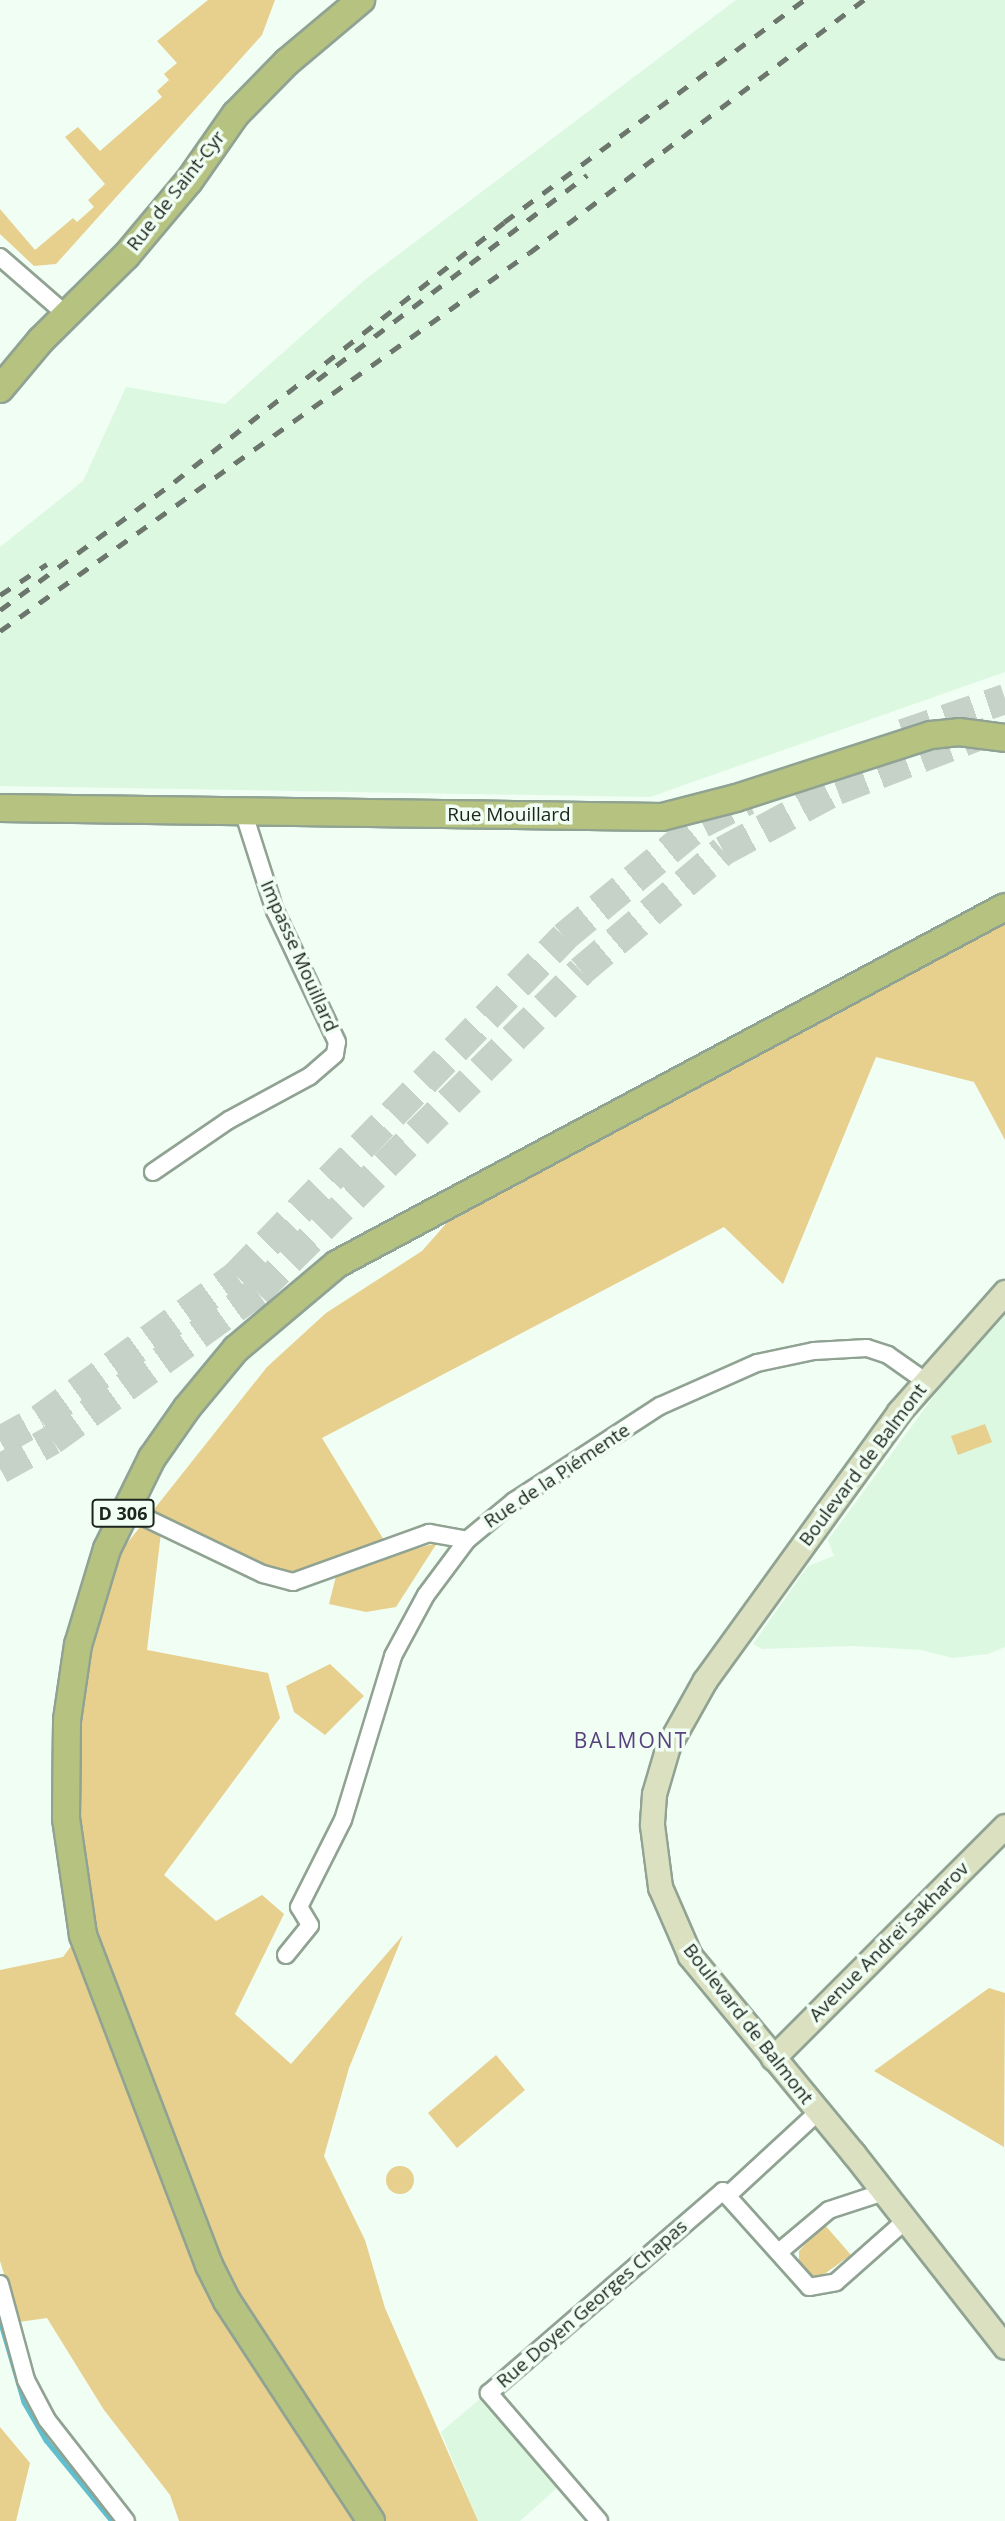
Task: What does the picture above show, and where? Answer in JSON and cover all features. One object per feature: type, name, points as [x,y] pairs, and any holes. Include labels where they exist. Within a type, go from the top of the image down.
[{"type":"main road","name":"Rue de Saint-Cyr","points":[[0,389],[41,341],[69,317],[189,181],[236,114],[287,62],[361,0]]},
{"type":"main road","name":"Rue Mouillard","points":[[0,808],[662,817],[736,798],[931,735],[959,732],[1005,738]]},
{"type":"main road","name":"D 306","points":[[371,2521],[227,2301],[209,2265],[83,1935],[66,1819],[68,1704],[90,1600],[125,1508],[152,1458],[236,1349],[337,1264],[1005,907]]},
{"type":"street","points":[[0,257],[69,317]]},
{"type":"street","name":"Impasse Mouillard","points":[[153,1171],[229,1120],[318,1071],[335,1054],[337,1042],[275,911],[243,811]]},
{"type":"street","name":"Boulevard de Balmont","points":[[1005,1292],[925,1381],[705,1680],[668,1746],[654,1794],[652,1825],[660,1887],[674,1928],[706,1978],[818,2112],[1005,2347]]},
{"type":"street","name":"Rue de la Piémente","points":[[286,1955],[310,1925],[299,1907],[343,1820],[393,1656],[426,1595],[467,1540],[514,1501],[660,1406],[757,1363],[814,1351],[867,1348],[888,1356],[925,1381]]},
{"type":"street","points":[[125,1508],[263,1574],[293,1582],[429,1533],[467,1540]]},
{"type":"street","name":"Avenue Andreï Sakharov","points":[[773,2058],[1005,1826]]},
{"type":"street","name":"Rue Doyen Georges Chapas","points":[[599,2521],[489,2393],[723,2191],[727,2196],[818,2112]]},
{"type":"street","points":[[779,2252],[830,2210],[881,2193]]},
{"type":"street","points":[[727,2196],[809,2287],[836,2282],[905,2221]]},
{"type":"street","points":[[0,2284],[26,2380],[47,2420],[126,2521]]},
{"type":"shaded area","points":[[208,0],[275,0],[262,35],[56,264],[34,266],[0,234],[0,209],[35,250],[73,218],[77,222],[94,207],[88,200],[105,184],[65,137],[78,127],[100,151],[162,97],[157,91],[169,80],[164,74],[177,63],[157,41]]},
{"type":"shaded area","points":[[736,0],[1005,0],[1005,672],[650,797],[0,786],[0,547],[83,481],[126,387],[225,404],[366,279]]},
{"type":"shaded area","points":[[1005,917],[1005,1140],[974,1082],[876,1057],[783,1284],[724,1227],[322,1438],[393,1555],[437,1543],[396,1607],[366,1612],[329,1604],[337,1572],[293,1582],[163,1516],[147,1650],[268,1673],[280,1718],[164,1875],[216,1921],[262,1895],[284,1914],[235,2014],[291,2064],[403,1935],[349,2068],[324,2156],[365,2240],[385,2308],[478,2521],[179,2521],[170,2495],[104,2410],[47,2318],[19,2322],[0,2261],[0,1970],[63,1957],[86,1926],[74,1863],[74,1714],[85,1643],[113,1561],[267,1367],[326,1313],[422,1251],[452,1217]]},
{"type":"shaded area","points":[[1005,1315],[1005,1647],[988,1654],[953,1658],[921,1650],[854,1646],[762,1649],[753,1644],[808,1566],[834,1556],[828,1540],[939,1389]]},
{"type":"shaded area","points":[[985,1424],[992,1442],[958,1455],[951,1436]]},
{"type":"shaded area","points":[[330,1664],[364,1696],[325,1735],[294,1712],[286,1686]]},
{"type":"shaded area","points":[[989,1988],[1005,1993],[1004,2147],[874,2071]]},
{"type":"shaded area","points":[[496,2055],[525,2090],[457,2148],[428,2113]]},
{"type":"shaded area","points":[[400,2166],[410,2170],[414,2180],[410,2190],[400,2194],[390,2190],[386,2180],[390,2170]]},
{"type":"shaded area","points":[[824,2224],[851,2255],[820,2277],[808,2275],[799,2265],[799,2251]]},
{"type":"shaded area","points":[[480,2399],[557,2488],[520,2521],[478,2521],[441,2432]]},
{"type":"shaded area","points":[[0,2427],[30,2463],[16,2521],[0,2521]]},
{"type":"waterway","points":[[0,2320],[24,2402],[46,2440],[112,2521]]},
{"type":"tunnel","points":[[903,734],[1005,699]]},
{"type":"tunnel","points":[[0,1469],[52,1440],[257,1292],[581,971],[723,851],[837,790],[988,732]]},
{"type":"tunnel","points":[[0,1441],[40,1419],[236,1276],[564,937],[702,823],[748,800]]},
{"type":"railway","points":[[0,610],[174,482],[504,222],[804,0]]},
{"type":"railway","points":[[0,631],[529,253],[864,0]]},
{"type":"railway","points":[[317,380],[587,175]]},
{"type":"railway","points":[[0,595],[47,564]]},
{"type":"district","name":"BALMONT","points":[[631,1740]]}]
